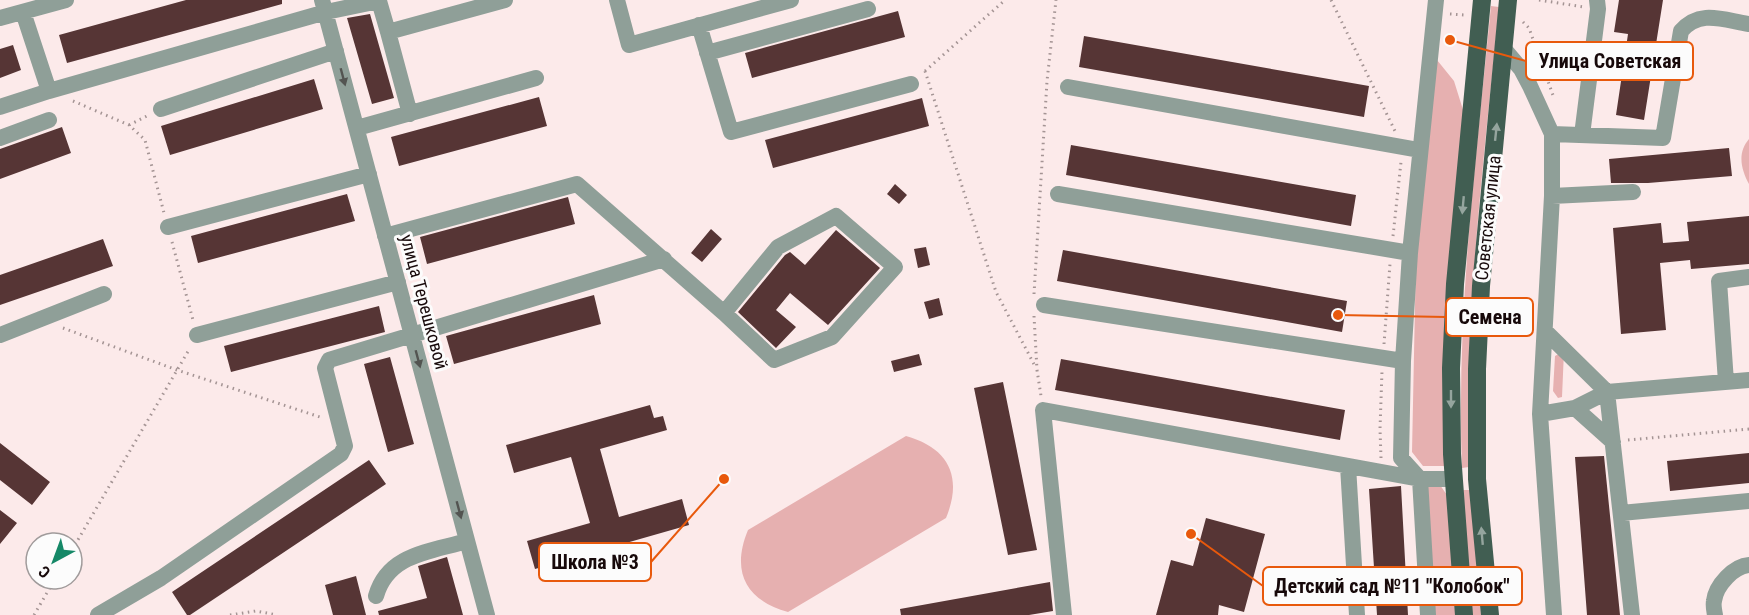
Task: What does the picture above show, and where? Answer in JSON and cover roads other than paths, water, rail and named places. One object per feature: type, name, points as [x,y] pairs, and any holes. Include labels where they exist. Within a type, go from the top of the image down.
[{"type":"main road","name":"Советская улица","points":[[1464,615],[1453,479],[1452,325],[1482,0]]},
{"type":"main road","name":"Советская улица","points":[[1490,615],[1477,479],[1477,369],[1481,286],[1508,0]]},
{"type":"street","points":[[388,32],[505,0]]},
{"type":"street","points":[[617,0],[630,45],[791,0]]},
{"type":"street","points":[[1428,615],[1420,479],[1401,458],[1403,362],[1410,253],[1411,148],[1436,0]]},
{"type":"street","points":[[0,18],[61,1]]},
{"type":"street","points":[[0,107],[324,6],[378,1],[410,114]]},
{"type":"street","points":[[1582,135],[1597,4]]},
{"type":"street","name":"улица Терешковой","points":[[324,6],[488,615]]},
{"type":"street","points":[[707,53],[868,9]]},
{"type":"street","points":[[23,12],[49,91]]},
{"type":"street","points":[[1552,134],[1663,138],[1681,32],[1690,21],[1704,17],[1749,24]]},
{"type":"street","points":[[699,26],[731,132],[911,84]]},
{"type":"street","points":[[1504,49],[1521,69],[1552,134],[1552,196],[1540,414],[1554,615]]},
{"type":"street","points":[[161,109],[336,51]]},
{"type":"street","points":[[1501,85],[1512,76],[1519,76],[1530,86]]},
{"type":"street","points":[[357,128],[536,78]]},
{"type":"street","points":[[1068,87],[1411,148]]},
{"type":"street","points":[[0,138],[49,120]]},
{"type":"street","points":[[168,227],[369,174]]},
{"type":"street","points":[[386,236],[577,184],[664,259],[774,360],[832,337],[895,267],[836,216],[778,248],[724,314]]},
{"type":"street","points":[[1552,196],[1633,192]]},
{"type":"street","points":[[1058,194],[1410,253]]},
{"type":"street","points":[[98,615],[161,578],[341,454],[345,446],[326,368],[329,360],[664,259]]},
{"type":"street","points":[[1726,382],[1719,280],[1749,277]]},
{"type":"street","points":[[197,334],[398,282]]},
{"type":"street","points":[[0,335],[104,294]]},
{"type":"street","points":[[1037,309],[1403,362]]},
{"type":"street","points":[[1545,331],[1607,392],[1632,615]]},
{"type":"street","points":[[1540,414],[1575,408],[1607,392],[1749,380]]},
{"type":"street","points":[[1575,408],[1613,442]]},
{"type":"street","points":[[1064,615],[1043,410],[1420,479],[1453,479]]},
{"type":"street","points":[[1348,466],[1357,615]]},
{"type":"street","points":[[1621,513],[1749,501]]},
{"type":"street","points":[[376,596],[380,584],[393,567],[405,559],[467,541]]},
{"type":"street","points":[[1715,615],[1714,600],[1717,591],[1735,569],[1749,565]]},
{"type":"place","name":"Улица Советская","points":[[1450,40]]},
{"type":"place","name":"Семена","points":[[1338,315]]},
{"type":"place","name":"Школа №3","points":[[724,479]]},
{"type":"place","name":"Детский сад №11 \"Колобок\"","points":[[1191,534]]}]
